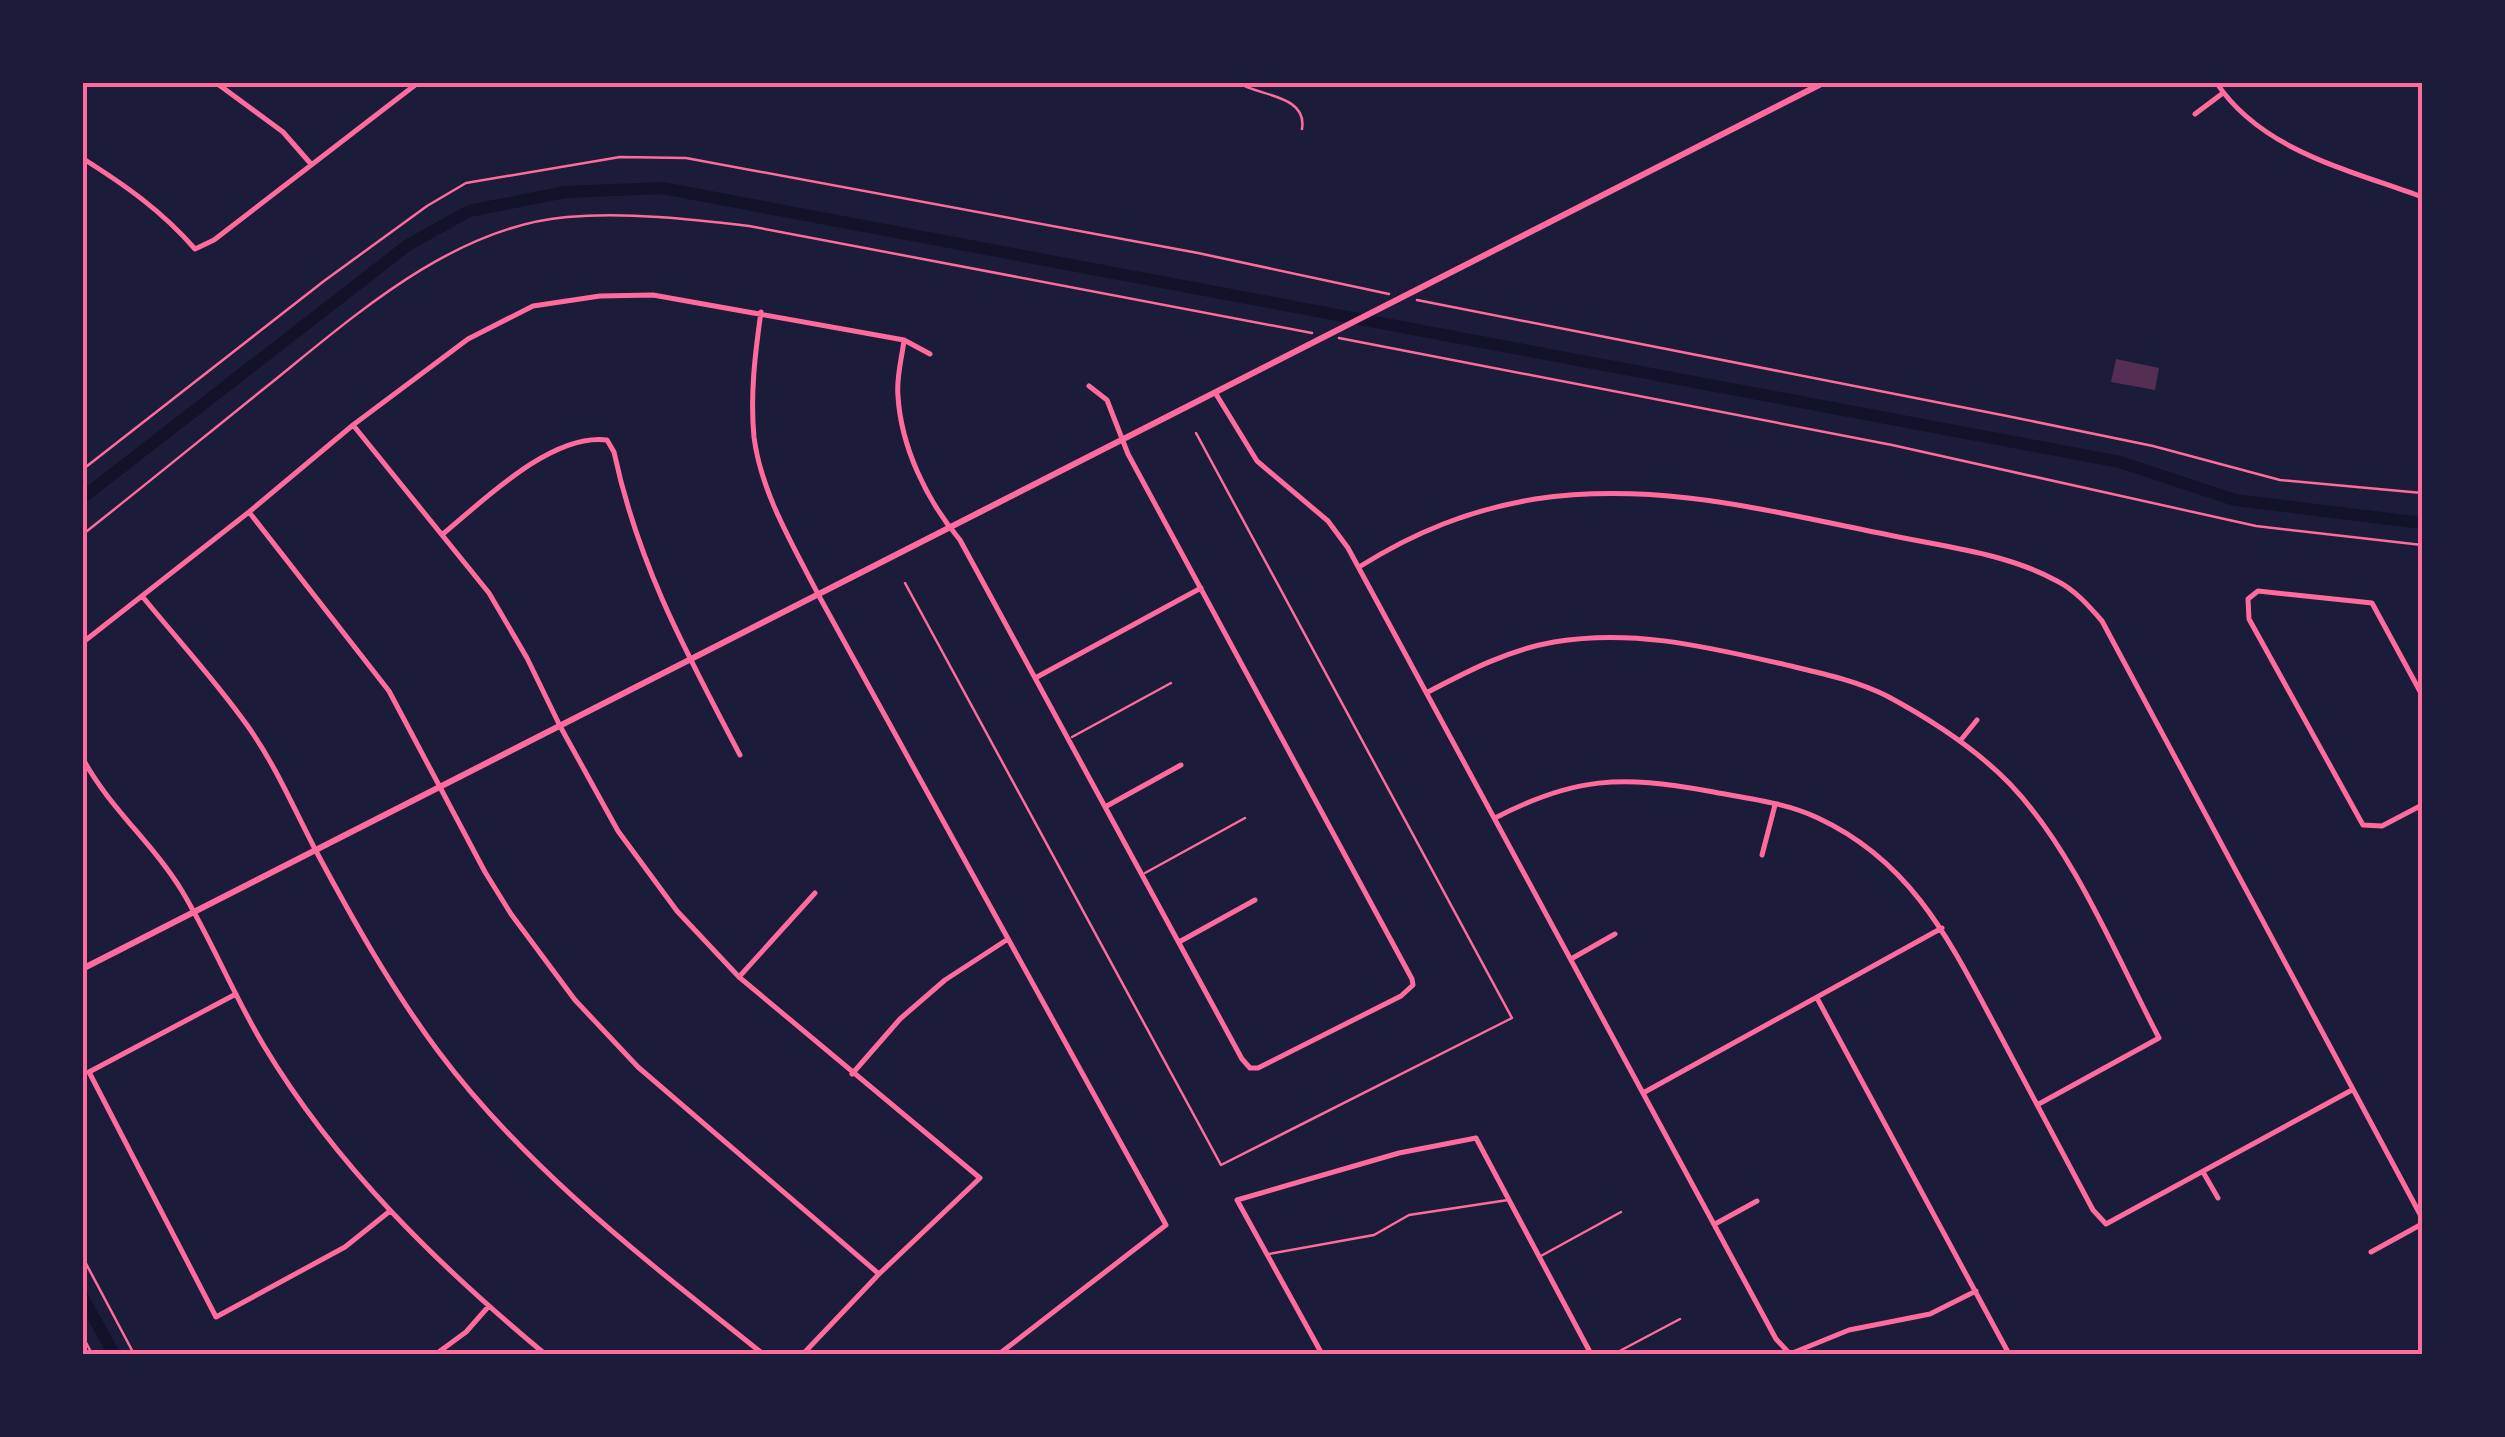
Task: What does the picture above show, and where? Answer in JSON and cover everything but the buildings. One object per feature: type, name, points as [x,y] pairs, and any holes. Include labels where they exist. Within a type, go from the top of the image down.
[{"type":"street","points":[[215,82],[284,132],[312,164]]},
{"type":"street","points":[[82,158],[168,218],[195,249],[214,240],[419,82]]},
{"type":"street","points":[[82,969],[1825,82]]},
{"type":"street","points":[[2216,82],[2256,126],[2295,150],[2422,197]]},
{"type":"street","points":[[2195,114],[2223,93]]},
{"type":"street","points":[[82,642],[353,425],[468,340],[533,306],[600,296],[653,295],[904,340],[930,354]]},
{"type":"street","points":[[761,312],[752,378],[754,440],[775,508],[819,596],[1166,1225],[999,1354]]},
{"type":"street","points":[[904,340],[897,394],[908,447],[1242,1059],[1250,1068],[1266,1065],[1401,996],[1413,985],[1128,454],[1107,400],[1089,386]]},
{"type":"street","points":[[1216,394],[1256,460],[1328,521],[1359,567],[1776,1338],[1790,1354],[1848,1330],[1930,1314],[1976,1291]]},
{"type":"street","points":[[353,425],[489,593],[618,831],[677,910],[739,977],[980,1178],[878,1274],[803,1354]]},
{"type":"street","points":[[443,534],[520,470],[564,447],[595,438],[607,440],[614,452],[634,533],[650,576],[740,755]]},
{"type":"street","points":[[1359,567],[1406,537],[1438,524],[1534,500],[1642,492],[1701,497],[2002,558],[2059,581],[2084,600],[2102,621],[2422,1221],[2371,1252]]},
{"type":"street","points":[[249,512],[390,691],[511,914],[575,1000],[638,1067],[878,1274]]},
{"type":"street","points":[[1035,678],[1201,588]]},
{"type":"street","points":[[2422,695],[2372,603],[2258,591],[2248,599],[2249,619],[2363,825],[2382,826],[2422,805]]},
{"type":"street","points":[[142,596],[247,724],[382,971],[440,1054],[500,1127],[550,1176],[642,1258],[762,1354]]},
{"type":"street","points":[[1428,692],[1482,663],[1555,642],[1613,638],[1684,641],[1837,677],[1884,695],[1960,742],[2009,782],[2050,834],[2159,1038],[2038,1105]]},
{"type":"street","points":[[1960,742],[1977,720]]},
{"type":"street","points":[[82,757],[96,784],[154,851],[194,912],[265,1048],[313,1117],[390,1212],[488,1307],[545,1354]]},
{"type":"street","points":[[1105,807],[1181,765]]},
{"type":"street","points":[[1495,818],[1553,792],[1621,779],[1775,804],[1816,817],[1869,848],[1902,877],[1942,928],[2093,1210],[2106,1224],[2352,1090]]},
{"type":"street","points":[[1762,855],[1775,804]]},
{"type":"street","points":[[739,977],[814,892]]},
{"type":"street","points":[[1179,942],[1256,900]]},
{"type":"street","points":[[1644,1092],[1942,928]]},
{"type":"street","points":[[1571,958],[1616,934]]},
{"type":"street","points":[[852,1074],[900,1019],[944,980],[1008,938]]},
{"type":"street","points":[[236,994],[88,1072],[216,1317],[345,1248],[390,1212]]},
{"type":"street","points":[[1817,998],[2009,1354]]},
{"type":"street","points":[[1322,1354],[1237,1200],[1399,1153],[1476,1138],[1592,1354]]},
{"type":"street","points":[[2204,1172],[2218,1198]]},
{"type":"street","points":[[1714,1224],[1757,1201]]},
{"type":"street","points":[[436,1354],[466,1332],[488,1307]]},
{"type":"lane","points":[[905,583],[1221,1165],[1512,1018],[1196,433]]},
{"type":"lane","points":[[1068,739],[1172,683]]},
{"type":"lane","points":[[1142,874],[1244,818]]},
{"type":"lane","points":[[1268,1254],[1374,1236],[1410,1216],[1508,1200]]},
{"type":"lane","points":[[1540,1257],[1621,1212]]},
{"type":"lane","points":[[1614,1354],[1680,1318]]},
{"type":"path","points":[[1237,82],[1245,88],[1275,95],[1300,111],[1302,129]]},
{"type":"path","points":[[82,470],[426,206],[466,183],[620,156],[686,158],[1198,254],[2026,419],[2153,446],[2280,480],[2422,493]]},
{"type":"path","points":[[82,535],[359,312],[406,280],[483,239],[565,217],[672,216],[748,226],[1892,445],[2256,526],[2422,545]]},
{"type":"path","points":[[82,1256],[134,1354]]},
{"type":"path","points":[[82,1336],[92,1354]]},
{"type":"waterway","points":[[82,498],[408,245],[469,211],[565,192],[662,188],[2120,462],[2235,500],[2422,523]]},
{"type":"waterway","points":[[82,1296],[114,1354]]}]
